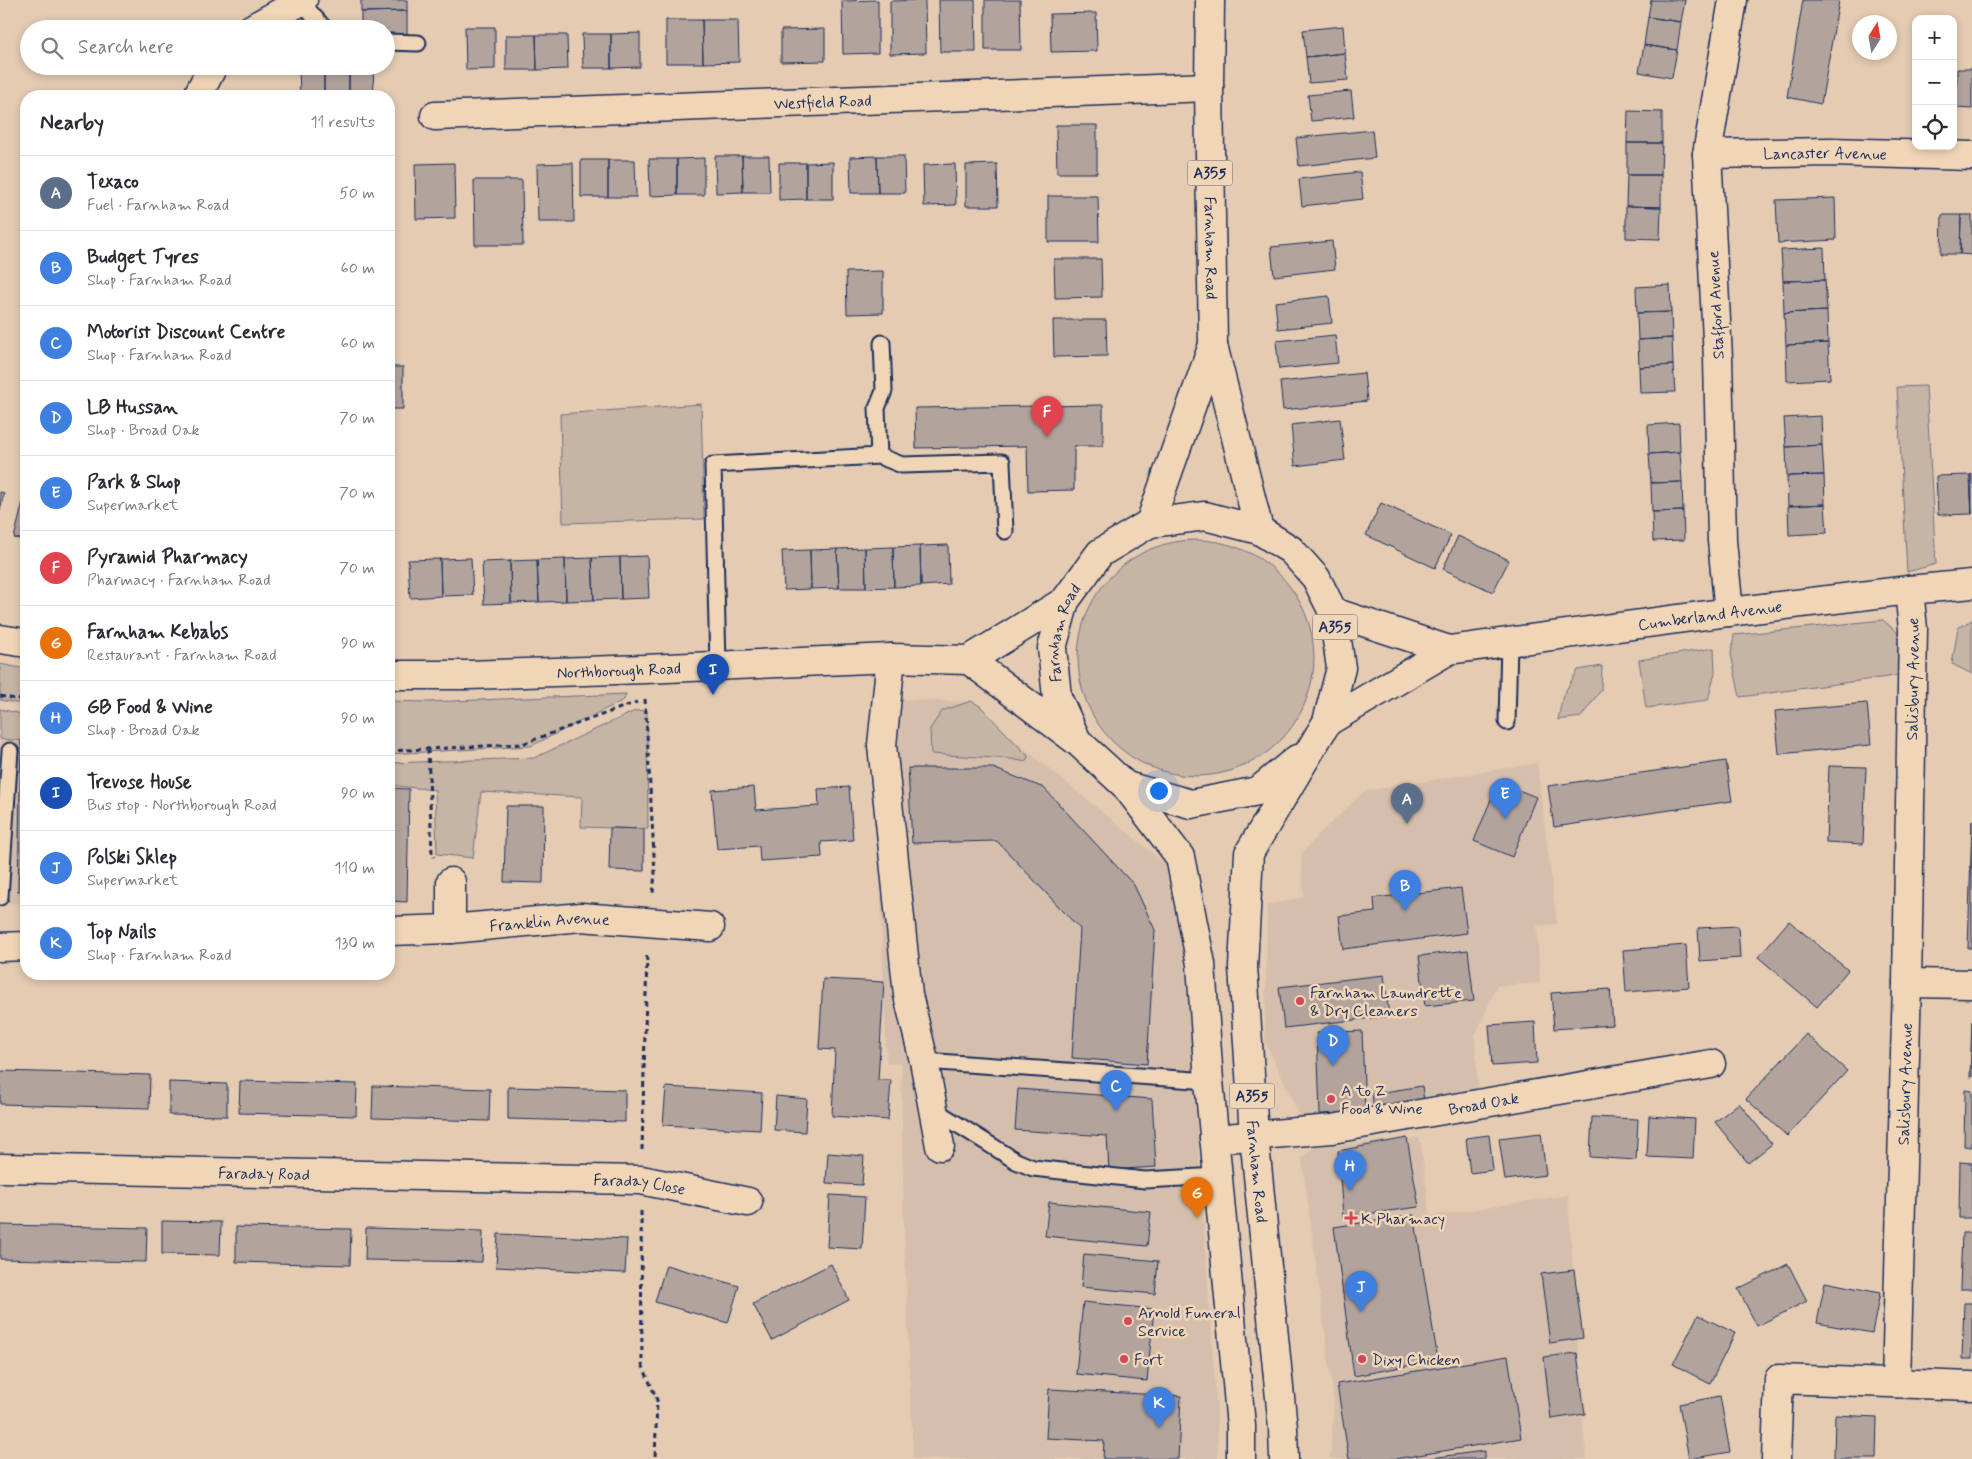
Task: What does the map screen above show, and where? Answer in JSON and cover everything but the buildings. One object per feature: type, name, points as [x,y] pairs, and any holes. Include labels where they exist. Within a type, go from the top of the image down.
[{"type":"street","name":"Farnham Road","points":[[1210,0],[1209,87],[1213,345],[1259,530]]},
{"type":"street","name":"Stafford Avenue","points":[[1729,612],[1722,541],[1718,357],[1708,154],[1733,0]]},
{"type":"street","points":[[268,20],[302,1]]},
{"type":"street","points":[[202,90],[209,75]]},
{"type":"street","name":"Westfield Road","points":[[435,116],[1209,87]]},
{"type":"street","name":"Lancaster Avenue","points":[[1708,154],[1830,152],[1972,156]]},
{"type":"street","name":"Farnham Road","points":[[1150,523],[1213,345]]},
{"type":"street","name":"Farnham Road","points":[[1241,1459],[1241,1426],[1214,1139],[1201,964],[1180,857],[1126,786],[1077,741],[1057,697],[1052,648],[1065,601],[1100,553],[1150,523],[1205,516],[1259,530],[1291,550],[1316,578],[1333,612],[1341,668],[1327,722],[1249,853],[1243,966],[1254,1135],[1283,1428],[1284,1459]]},
{"type":"street","name":"Cumberland Avenue","points":[[1327,722],[1449,650],[1729,612],[1972,584]]},
{"type":"street","name":"Salisbury Avenue","points":[[1896,1383],[1907,983],[1913,629],[1909,590]]},
{"type":"street","points":[[1065,601],[969,660],[1077,741]]},
{"type":"street","name":"Cumberland Avenue","points":[[1333,612],[1449,650]]},
{"type":"street","points":[[0,639],[20,642]]},
{"type":"street","points":[[891,658],[882,745],[908,995],[924,1061],[940,1146]]},
{"type":"street","name":"Northborough Road","points":[[395,675],[468,675],[645,669],[891,658],[969,660]]},
{"type":"street","name":"Farnham Road","points":[[1126,786],[1191,804],[1258,791],[1310,749]]},
{"type":"street","points":[[451,882],[451,930]]},
{"type":"street","name":"Franklin Avenue","points":[[395,931],[451,930],[581,917],[710,927]]},
{"type":"street","points":[[0,947],[20,946]]},
{"type":"street","points":[[1907,983],[1972,984]]},
{"type":"street","name":"Broad Oak","points":[[1214,1139],[1332,1128],[1711,1064]]},
{"type":"street","name":"Faraday Road","points":[[0,1168],[528,1178]]},
{"type":"street","name":"Faraday Close","points":[[528,1178],[641,1180],[748,1202]]},
{"type":"street","points":[[1776,1459],[1779,1379],[1972,1386]]},
{"type":"lane","points":[[302,1],[318,20]]},
{"type":"lane","points":[[395,42],[418,43]]},
{"type":"lane","points":[[879,456],[877,408],[884,391],[882,343]]},
{"type":"lane","points":[[718,665],[713,465],[879,456],[902,464],[1002,462],[1005,531]]},
{"type":"lane","points":[[1507,722],[1509,643]]},
{"type":"lane","points":[[0,897],[10,751]]},
{"type":"lane","points":[[924,1061],[1209,1081]]},
{"type":"lane","points":[[933,1109],[1016,1161],[1033,1168],[1144,1180],[1218,1176]]},
{"type":"path","points":[[645,669],[655,873],[647,953],[641,1180],[642,1364],[657,1400],[655,1459]]},
{"type":"path","points":[[0,696],[20,700]]},
{"type":"path","points":[[395,751],[522,744],[645,699]]},
{"type":"path","points":[[428,749],[432,853],[451,882]]},
{"type":"shaded area","points":[[1926,386],[1936,564],[1907,572],[1897,387]]},
{"type":"shaded area","points":[[701,404],[704,519],[563,523],[560,414]]},
{"type":"shaded area","points":[[1196,540],[1230,545],[1241,549],[1271,567],[1287,583],[1300,603],[1309,624],[1314,658],[1309,692],[1305,703],[1287,733],[1271,749],[1251,762],[1230,771],[1196,776],[1162,771],[1151,767],[1121,749],[1105,733],[1092,713],[1083,692],[1078,658],[1083,624],[1087,613],[1105,583],[1121,567],[1141,554],[1162,545]]},
{"type":"shaded area","points":[[1883,620],[1906,640],[1902,675],[1740,697],[1731,654],[1734,635]]},
{"type":"shaded area","points":[[1972,620],[1972,674],[1952,664],[1958,628]]},
{"type":"shaded area","points":[[1714,648],[1715,673],[1708,700],[1646,708],[1639,660]]},
{"type":"shaded area","points":[[0,664],[20,668],[20,704],[0,700]]},
{"type":"shaded area","points":[[1602,666],[1601,690],[1581,717],[1558,720],[1563,695],[1578,670]]},
{"type":"shaded area","points":[[626,694],[624,700],[531,746],[395,754],[395,701],[428,702]]},
{"type":"shaded area","points":[[873,698],[967,702],[1165,863],[1185,958],[1217,1414],[1218,1459],[913,1459],[904,1230],[901,1063],[887,1064]]},
{"type":"shaded area","points":[[971,701],[980,706],[1028,756],[1026,762],[1011,759],[931,754],[930,729],[942,711]]},
{"type":"shaded area","points":[[0,709],[20,714],[20,741],[0,739]]},
{"type":"shaded area","points":[[647,710],[648,829],[581,827],[582,797],[481,792],[473,858],[437,854],[435,790],[395,786],[395,763],[534,758],[635,711]]},
{"type":"shaded area","points":[[0,739],[20,741],[20,904],[0,902]]},
{"type":"shaded area","points":[[1537,763],[1557,924],[1537,926],[1540,983],[1497,986],[1475,1036],[1478,1092],[1387,1109],[1301,1119],[1265,1041],[1267,905],[1304,897],[1301,855],[1318,835],[1365,791]]},
{"type":"shaded area","points":[[1420,1138],[1430,1216],[1568,1195],[1587,1459],[1330,1459],[1334,1401],[1302,1158],[1314,1147]]},
{"type":"place","name":"Pyramid Pharmacy","points":[[1047,437]]},
{"type":"place","name":"Trevose House","points":[[713,695]]},
{"type":"place","name":"Park & Shop","points":[[1505,819]]},
{"type":"place","name":"Texaco","points":[[1407,824]]},
{"type":"place","name":"Budget Tyres","points":[[1405,911]]},
{"type":"place","name":"Farnham Laundrette & Dry Cleaners","points":[[1300,1001]]},
{"type":"place","name":"LB Hussan","points":[[1333,1066]]},
{"type":"place","name":"A to Z Food & Wine","points":[[1331,1099]]},
{"type":"place","name":"Motorist Discount Centre","points":[[1116,1111]]},
{"type":"place","name":"GB Food & Wine","points":[[1350,1191]]},
{"type":"place","name":"Farnham Kebabs","points":[[1197,1218]]},
{"type":"place","name":"K Pharmacy","points":[[1351,1218]]},
{"type":"place","name":"Polski Sklep","points":[[1361,1312]]},
{"type":"place","name":"Arnold Funeral Service","points":[[1128,1321]]},
{"type":"place","name":"Fort","points":[[1124,1359]]},
{"type":"place","name":"Dixy Chicken","points":[[1362,1359]]},
{"type":"place","name":"Top Nails","points":[[1159,1428]]}]
